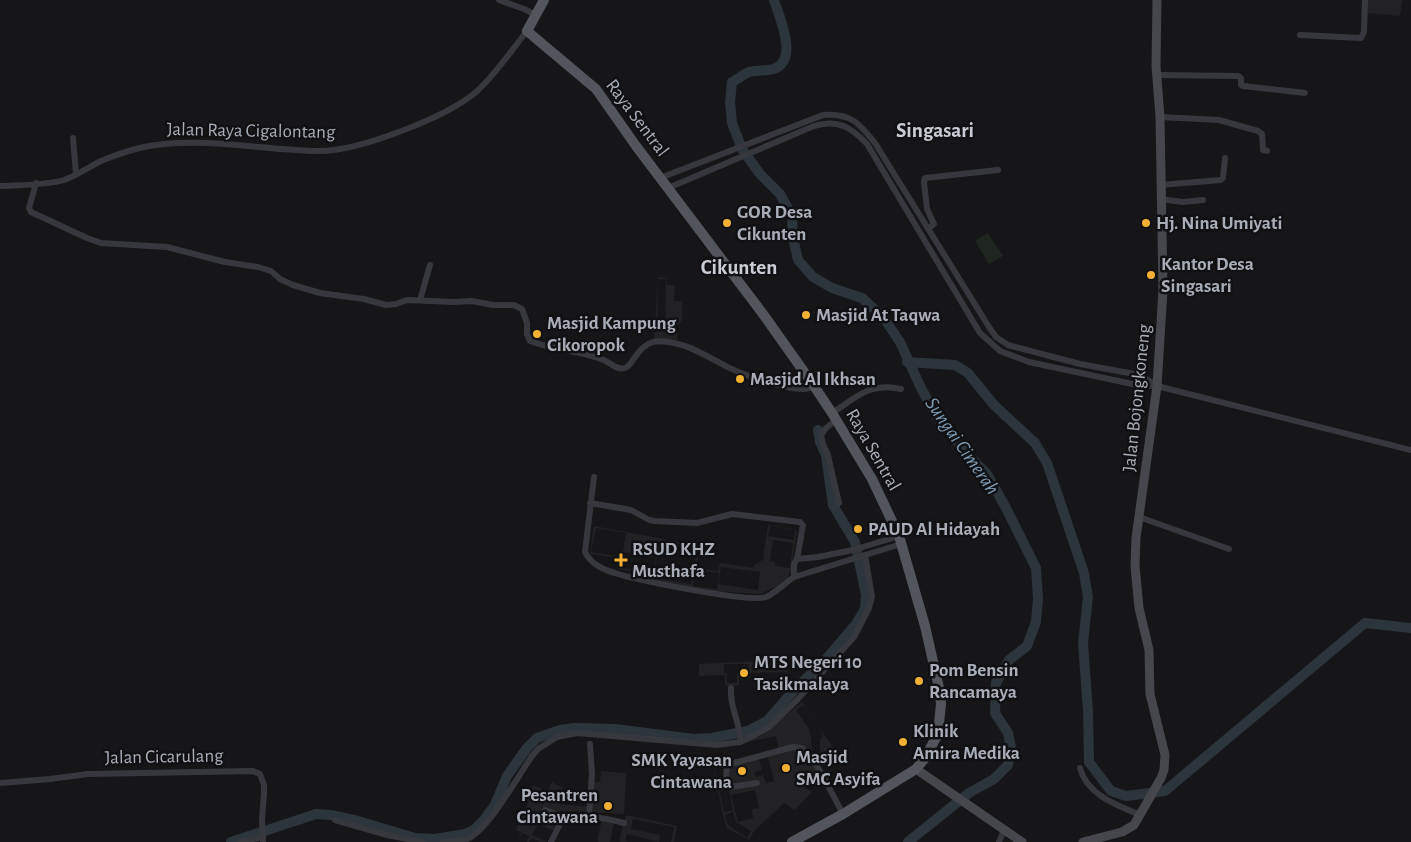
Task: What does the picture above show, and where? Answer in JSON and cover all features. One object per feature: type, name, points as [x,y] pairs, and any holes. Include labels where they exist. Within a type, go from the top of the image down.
[{"type":"main road","points":[[527,31],[544,0]]},
{"type":"main road","name":"Jalan Bojongkoneng","points":[[1083,842],[1128,830],[1138,821],[1164,770],[1165,756],[1150,694],[1149,650],[1138,608],[1135,548],[1157,386],[1163,290],[1156,0]]},
{"type":"main road","name":"Raya Sentral","points":[[527,31],[596,89],[814,386],[872,479],[900,540],[930,646],[941,704],[938,734],[925,758],[916,768]]},
{"type":"main road","points":[[792,842],[842,814],[916,768],[1022,842]]},
{"type":"street","points":[[499,0],[536,15]]},
{"type":"street","points":[[1300,35],[1361,38],[1364,32],[1365,0]]},
{"type":"street","name":"Jalan Raya Cigalontang","points":[[0,186],[65,180],[102,161],[156,145],[193,143],[325,151],[376,140],[415,126],[458,105],[487,81],[527,31]]},
{"type":"street","points":[[1157,75],[1238,76],[1241,78],[1241,85],[1243,86],[1305,93]]},
{"type":"street","points":[[660,178],[823,115],[844,116],[862,127],[875,143],[888,172],[934,257],[980,333],[1000,350],[1012,356],[1078,373],[1137,385],[1157,386],[1411,450]]},
{"type":"street","points":[[1160,117],[1219,120],[1258,131],[1262,134],[1263,150],[1267,151]]},
{"type":"street","points":[[668,188],[824,123],[844,126],[856,132],[888,172],[928,229],[996,337],[1008,345],[1080,364],[1140,375],[1157,386]]},
{"type":"street","points":[[74,138],[75,174]]},
{"type":"street","points":[[745,145],[749,153]]},
{"type":"street","points":[[1160,185],[1221,180],[1223,178],[1225,158]]},
{"type":"street","points":[[928,229],[934,224],[927,209],[925,178],[998,170]]},
{"type":"street","points":[[36,183],[29,208],[31,212],[101,243],[167,247],[225,262],[272,271],[280,279],[293,285],[320,293],[364,299],[386,305],[407,300],[420,300],[472,301],[517,306],[522,308],[530,341],[602,359],[617,368],[628,366],[646,343],[652,341],[672,342],[765,381],[805,389],[814,386]]},
{"type":"street","points":[[1160,199],[1183,202],[1203,200]]},
{"type":"street","points":[[934,257],[943,253]]},
{"type":"street","points":[[420,300],[430,265]]},
{"type":"street","points":[[1078,373],[1080,364]]},
{"type":"street","points":[[839,504],[828,456],[822,445],[822,435],[834,416],[876,387],[888,386],[901,389]]},
{"type":"street","points":[[594,476],[585,552],[588,559],[599,567],[614,573],[730,596],[766,597],[794,577],[861,556],[900,540]]},
{"type":"street","points":[[590,502],[631,510],[654,521],[697,523],[732,514],[800,522],[803,525],[797,559],[794,564],[794,577]]},
{"type":"street","points":[[1139,517],[1229,549]]},
{"type":"street","points":[[797,559],[818,557],[900,540]]},
{"type":"street","points":[[443,842],[467,839],[479,832],[490,819],[532,756],[542,746],[558,737],[577,733],[595,733],[690,744],[717,745],[739,735],[769,727],[797,700],[854,637],[872,597],[861,556]]},
{"type":"street","points":[[818,557],[821,569]]},
{"type":"street","points":[[731,688],[731,703],[739,735]]},
{"type":"street","points":[[589,817],[592,774],[590,744]]},
{"type":"street","points":[[758,783],[731,788],[728,786],[726,767],[734,763],[794,747],[802,748],[820,774],[842,814]]},
{"type":"street","points":[[1080,768],[1083,778],[1102,797],[1142,812]]},
{"type":"street","name":"Jalan Cicarulang","points":[[0,783],[88,774],[253,771],[260,774],[264,784],[263,837]]},
{"type":"street","points":[[545,810],[558,815],[561,822]]},
{"type":"street","points":[[551,842],[561,822],[574,817],[589,817],[624,823]]},
{"type":"street","points":[[335,820],[387,835],[422,842]]},
{"type":"street","points":[[999,842],[1004,830]]},
{"type":"street","points":[[240,842],[263,837]]},
{"type":"shaded area","points":[[1367,0],[1402,0],[1400,16],[1365,13]]},
{"type":"shaded area","points":[[988,233],[1003,256],[989,264],[975,241]]},
{"type":"shaded area","points":[[658,277],[667,278],[667,285],[675,285],[674,301],[682,301],[682,320],[677,326],[677,340],[654,339]],"holes":[[[658,279],[666,279],[665,329],[657,329]]]},
{"type":"shaded area","name":"RSUD KHZ Musthafa","points":[[768,525],[797,530],[791,570],[787,578],[777,586],[760,594],[715,591],[650,581],[652,574],[617,569],[618,558],[590,554],[594,526],[700,546],[696,569],[718,571],[720,563],[754,568],[753,566],[765,558],[763,557]],"holes":[[[770,526],[795,530],[794,540],[768,536]],[[596,528],[626,533],[622,557],[591,552]],[[773,540],[793,543],[790,568],[775,566],[775,562],[770,561]],[[659,543],[697,549],[691,584],[654,578]],[[625,552],[656,556],[654,573],[622,568]],[[721,567],[760,572],[758,590],[718,584]],[[695,570],[719,573],[717,589],[693,586]]]},
{"type":"shaded area","points":[[787,660],[787,672],[749,673],[749,664],[724,664],[724,673],[727,673],[727,683],[737,683],[737,673],[739,673],[739,685],[725,686],[725,675],[699,676],[699,664]]},
{"type":"shaded area","name":"SMK Yayasan Cintawana","points":[[802,702],[819,727],[836,752],[833,760],[815,768],[819,777],[804,787],[812,792],[795,810],[784,803],[754,831],[749,840],[727,828],[710,750],[761,736]],"holes":[[[803,705],[819,727],[823,736],[820,738],[820,752],[812,752],[810,730],[796,710]],[[776,736],[779,750],[723,762],[733,810],[724,812],[710,750]],[[768,757],[774,781],[766,783],[763,775],[756,777],[755,772],[762,770],[759,760]],[[755,790],[759,808],[752,809],[753,818],[738,822],[731,795]],[[733,812],[736,822],[751,831],[747,838],[728,825],[725,815]]]},
{"type":"shaded area","name":"Pesantren Cintawana","points":[[601,771],[626,773],[624,814],[560,811],[554,831],[538,824],[532,835],[547,842],[540,842],[532,838],[527,842],[529,836],[522,833],[517,842],[521,832],[516,830],[529,801],[526,800],[533,785],[547,792],[552,782],[563,788],[559,804],[591,807],[593,782],[600,782]]},
{"type":"shaded area","points":[[626,815],[677,826],[674,842],[671,842],[674,827],[633,819],[631,829],[660,835],[659,842],[627,834],[625,841],[628,842],[620,842],[621,838],[619,842],[623,825],[614,823],[610,842],[599,842],[597,840],[602,819],[624,824]]},
{"type":"waterway","name":"Sungai Cimerah","points":[[774,0],[785,36],[786,55],[782,63],[773,69],[749,72],[732,82],[730,102],[732,123],[742,149],[760,174],[780,194],[792,216],[793,238],[798,260],[813,277],[832,288],[862,298],[883,317],[900,342],[921,388],[937,417],[967,454],[987,474],[1036,568],[1038,599],[1036,622],[1027,646],[1009,660],[996,683],[995,713],[1008,733],[1011,748],[1008,765],[994,779],[969,793],[908,842]]},
{"type":"waterway","points":[[907,362],[955,365],[968,373],[994,405],[1035,443],[1047,463],[1084,573],[1088,597],[1083,643],[1088,711],[1089,762],[1111,791],[1126,796],[1165,791],[1365,623],[1411,628]]},
{"type":"waterway","points":[[231,842],[316,814],[358,821],[415,838],[435,839],[465,834],[474,830],[484,820],[495,805],[507,776],[527,748],[537,738],[560,730],[575,728],[615,729],[694,739],[712,738],[748,731],[767,721],[795,689],[822,664],[856,624],[865,609],[866,595],[855,542],[833,505],[826,455],[820,442],[818,430]]},
{"type":"place","name":"GOR Desa Cikunten","points":[[727,223]]},
{"type":"place","name":"Hj. Nina Umiyati","points":[[1146,223]]},
{"type":"place","name":"Kantor Desa Singasari","points":[[1151,275]]},
{"type":"place","name":"Masjid At Taqwa","points":[[806,315]]},
{"type":"place","name":"Masjid Kampung Cikoropok","points":[[537,334]]},
{"type":"place","name":"Masjid Al Ikhsan","points":[[740,379]]},
{"type":"place","name":"PAUD Al Hidayah","points":[[858,529]]},
{"type":"place","name":"RSUD KHZ Musthafa","points":[[621,560]]},
{"type":"place","name":"MTS Negeri 10 Tasikmalaya","points":[[744,673]]},
{"type":"place","name":"Pom Bensin Rancamaya","points":[[919,681]]},
{"type":"place","name":"Klinik Amira Medika","points":[[903,742]]},
{"type":"place","name":"Masjid SMC Asyifa","points":[[786,768]]},
{"type":"place","name":"SMK Yayasan Cintawana","points":[[742,771]]},
{"type":"place","name":"Pesantren Cintawana","points":[[608,806]]},
{"type":"district","name":"Singasari","points":[[935,130]]},
{"type":"district","name":"Cikunten","points":[[739,267]]}]
